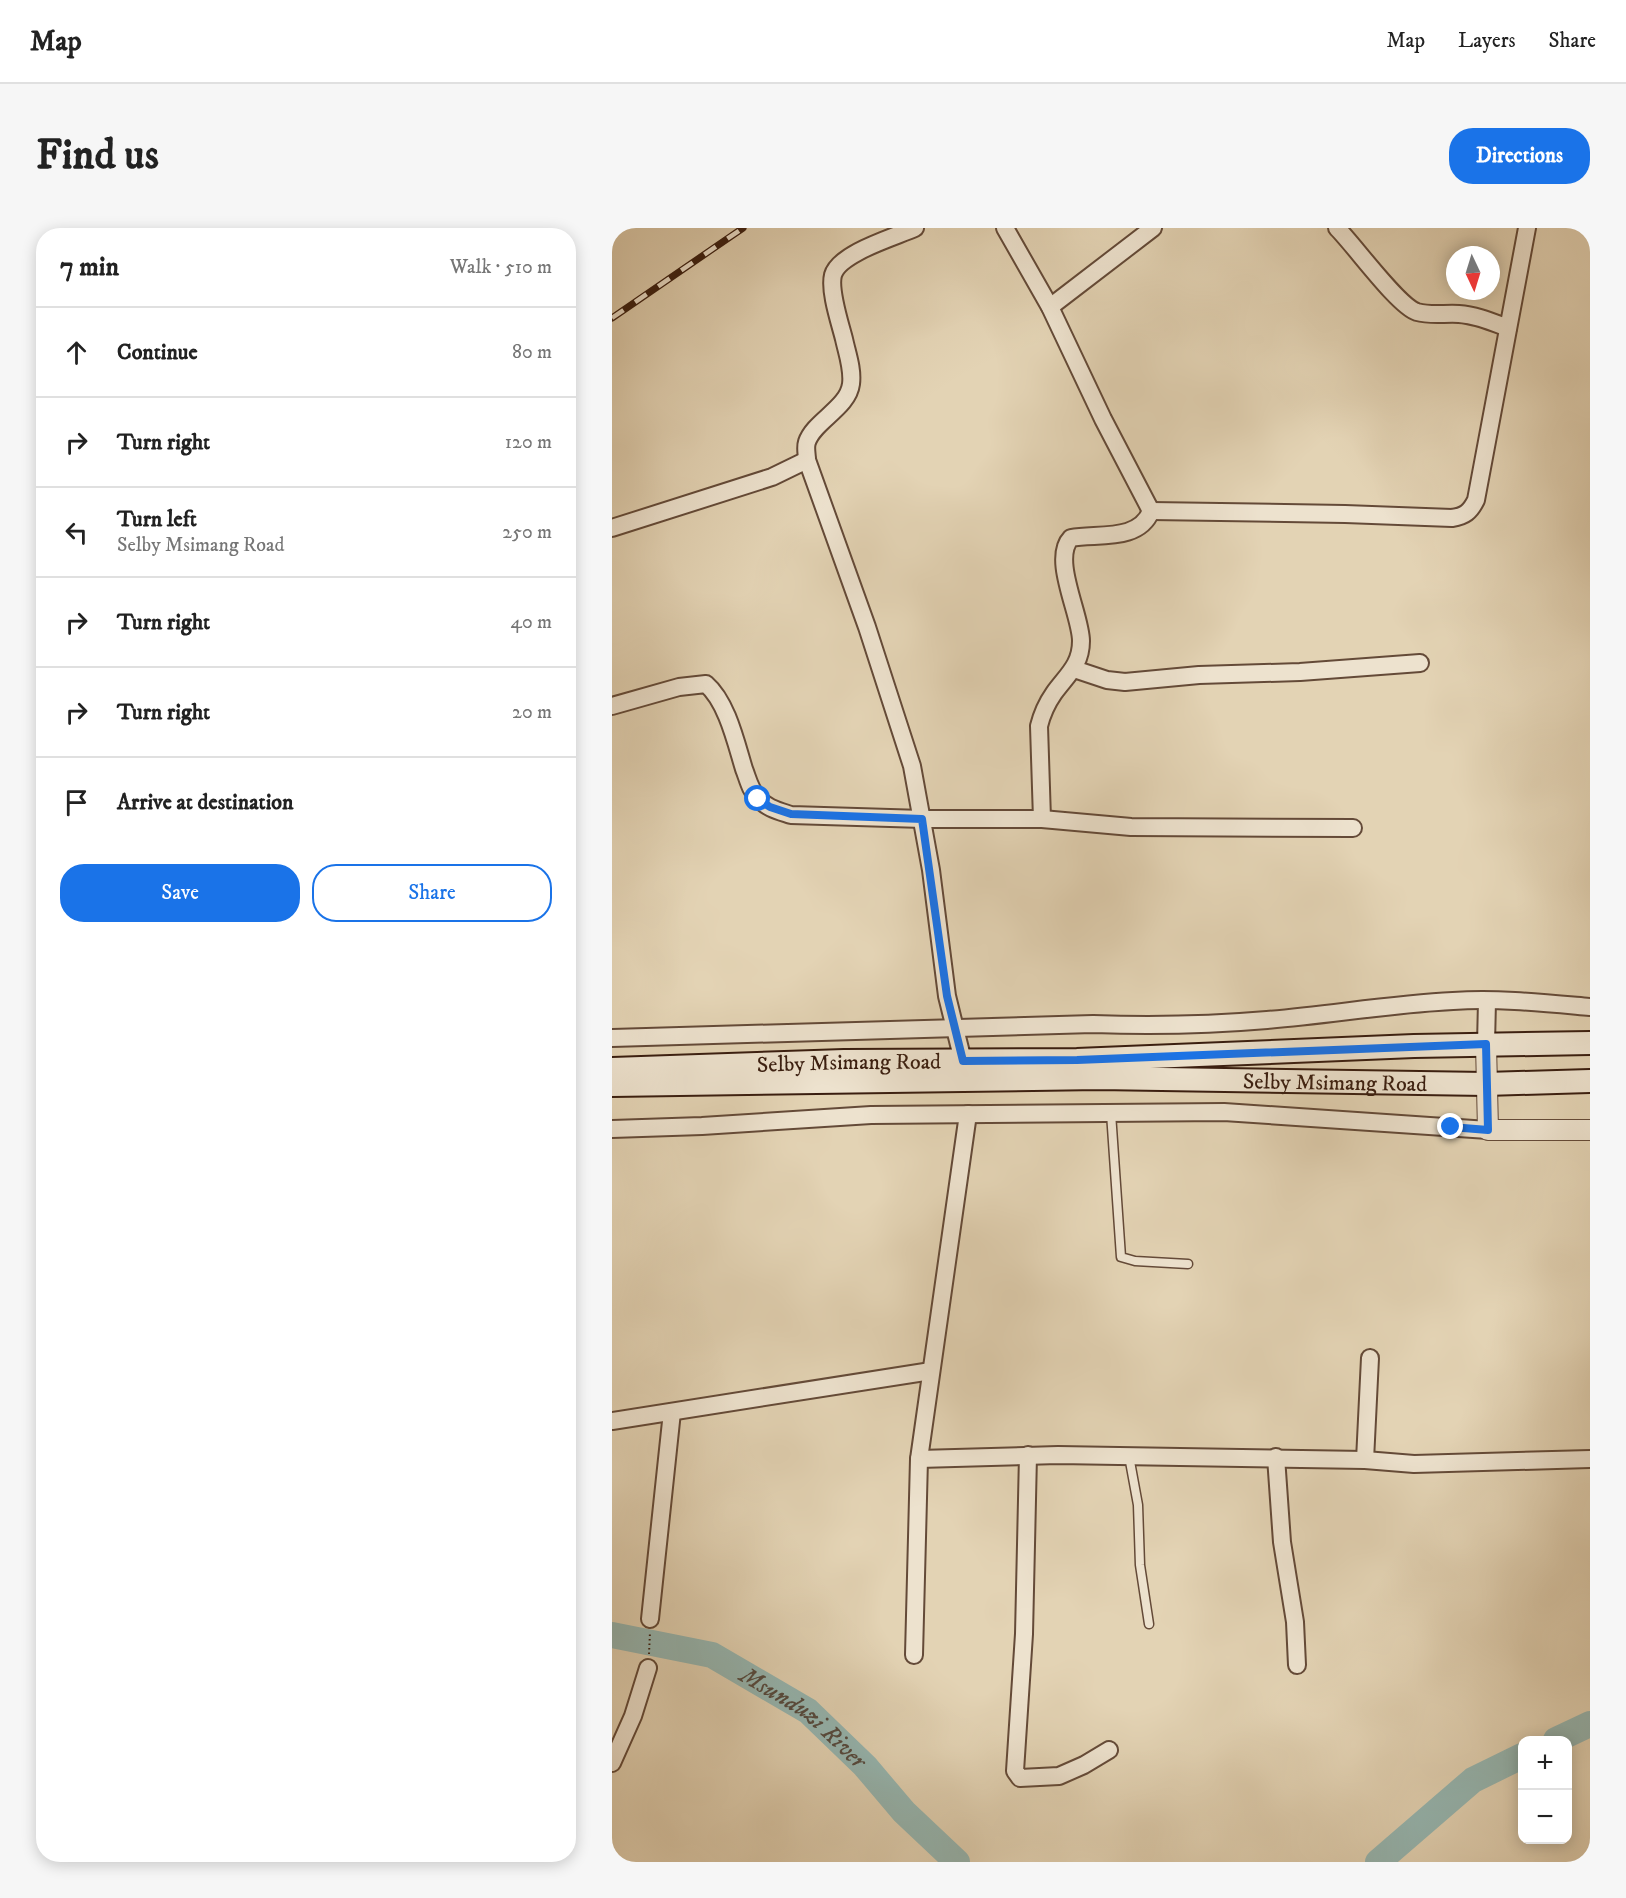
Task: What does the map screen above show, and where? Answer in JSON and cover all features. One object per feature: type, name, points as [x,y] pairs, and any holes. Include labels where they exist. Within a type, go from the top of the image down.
[{"type":"main road","name":"Selby Msimang Road","points":[[612,1069],[844,1061],[1077,1060],[1486,1044],[1590,1043]]},
{"type":"main road","name":"Selby Msimang Road","points":[[612,1085],[1099,1078],[1486,1084],[1590,1081]]},
{"type":"street","points":[[915,228],[852,255],[838,266],[834,273],[834,295],[850,368],[851,385],[840,404],[806,444],[807,460],[867,627],[912,766],[922,819],[947,996],[963,1061]]},
{"type":"street","points":[[1005,228],[1050,307],[1103,419],[1151,511]]},
{"type":"street","points":[[1050,307],[1153,228]]},
{"type":"street","points":[[1337,228],[1402,304],[1414,311],[1437,315],[1474,316],[1508,328]]},
{"type":"street","points":[[1151,511],[1452,518],[1469,512],[1476,500],[1527,228]]},
{"type":"street","points":[[612,528],[772,477],[807,460]]},
{"type":"street","points":[[1042,819],[1039,726],[1042,715],[1054,693],[1074,669],[1080,655],[1081,639],[1065,564],[1068,541],[1071,538],[1130,531],[1143,524],[1151,511]]},
{"type":"street","points":[[1074,669],[1107,680],[1125,682],[1200,675],[1300,672],[1420,663]]},
{"type":"street","points":[[612,706],[679,687],[706,684],[727,718],[750,788],[758,799],[770,807],[791,814],[922,819],[1042,819],[1131,827],[1353,828]]},
{"type":"street","points":[[612,1038],[954,1030],[1093,1024],[1170,1026],[1266,1020],[1456,1001],[1536,1002],[1590,1006]]},
{"type":"street","points":[[1486,1001],[1488,1130]]},
{"type":"street","points":[[612,1129],[702,1126],[871,1115],[1224,1112],[1488,1130],[1590,1130]]},
{"type":"street","points":[[914,1655],[919,1458],[968,1114]]},
{"type":"street","points":[[1365,1460],[1370,1358]]},
{"type":"street","points":[[612,1421],[931,1371]]},
{"type":"street","points":[[650,1619],[672,1412]]},
{"type":"street","points":[[919,1458],[1028,1455],[1129,1456],[1365,1460],[1414,1464],[1590,1459]]},
{"type":"street","points":[[1028,1455],[1024,1634],[1015,1771],[1020,1778],[1059,1776],[1084,1766],[1109,1750]]},
{"type":"street","points":[[1276,1458],[1282,1542],[1296,1629],[1297,1665]]},
{"type":"street","points":[[612,1763],[633,1716],[648,1668]]},
{"type":"lane","points":[[1111,1113],[1121,1257],[1136,1261],[1188,1264]]},
{"type":"lane","points":[[1129,1456],[1138,1505],[1140,1565],[1149,1624]]},
{"type":"path","points":[[648,1668],[650,1619]]},
{"type":"waterway","name":"Msunduzi River","points":[[612,1635],[712,1655],[808,1711],[865,1766],[904,1812],[957,1862]]},
{"type":"waterway","name":"Msunduzi River","points":[[1564,1736],[1590,1724]]},
{"type":"waterway","name":"Msunduzi River","points":[[1378,1862],[1473,1780],[1518,1758]]},
{"type":"railway","points":[[612,318],[743,228]]},
{"type":"route","points":[[758,799],[778,811],[791,814],[922,819],[947,996],[963,1061],[1077,1060],[1486,1044],[1488,1130],[1451,1127]]}]
